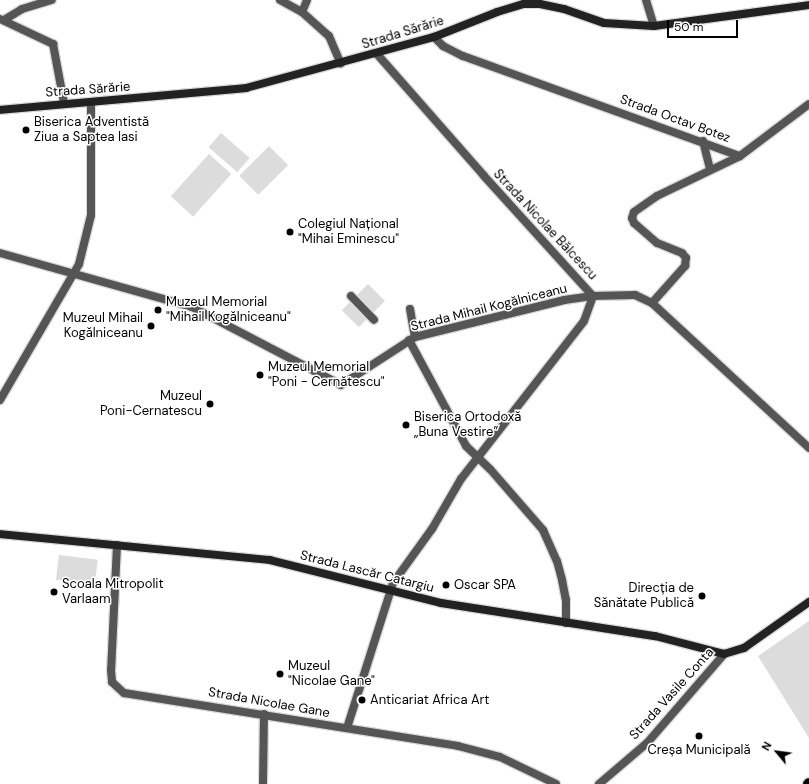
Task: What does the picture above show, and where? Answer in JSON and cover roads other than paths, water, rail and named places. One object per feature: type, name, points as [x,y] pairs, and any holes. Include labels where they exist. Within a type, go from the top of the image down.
[{"type":"street","points":[[2,19],[22,9],[52,0]]},
{"type":"street","points":[[280,0],[302,12],[329,36],[341,64]]},
{"type":"street","points":[[302,12],[307,0]]},
{"type":"street","points":[[646,0],[654,26]]},
{"type":"street","name":"Strada Sărărie","points":[[0,110],[246,88],[341,64],[434,37],[497,12],[524,4],[540,4],[564,9],[604,23],[654,26],[809,5]]},
{"type":"street","points":[[2,19],[53,44],[64,104]]},
{"type":"street","name":"Strada Octav Botez","points":[[434,37],[443,46],[463,56],[703,141],[740,156]]},
{"type":"street","name":"Strada Nicolae Bălcescu","points":[[377,54],[484,176],[593,296],[635,295],[652,303],[809,448]]},
{"type":"street","points":[[0,400],[79,264],[91,215],[91,102]]},
{"type":"street","points":[[740,156],[809,104]]},
{"type":"street","points":[[703,141],[710,169]]},
{"type":"street","name":"Strada Octav Botez","points":[[652,303],[685,266],[686,258],[682,253],[657,243],[634,224],[632,218],[634,212],[657,196],[710,169],[740,156]]},
{"type":"street","name":"Strada Mihail Kogălniceanu","points":[[0,253],[192,307],[340,385],[357,377],[412,338],[533,306],[593,296]]},
{"type":"street","points":[[351,296],[374,320]]},
{"type":"street","points":[[347,728],[393,583],[478,457],[584,321],[593,296]]},
{"type":"street","points":[[410,309],[412,338],[466,446],[478,457],[543,530],[558,561],[566,600],[566,623]]},
{"type":"street","name":"Strada Lascăr Catargiu","points":[[0,534],[270,560],[390,592],[441,603],[677,640],[724,654]]},
{"type":"street","name":"Strada Nicolae Gane","points":[[117,545],[111,670],[112,682],[116,689],[124,693],[264,714],[486,752],[556,784]]},
{"type":"street","name":"Strada Vasile Conta","points":[[599,784],[647,743],[724,654],[744,648],[809,602]]},
{"type":"street","points":[[263,784],[264,714]]},
{"type":"place","name":"Biserica Adventistă Ziua a Saptea Iasi","points":[[26,130]]},
{"type":"place","name":"Colegiul Național \"Mihai Eminescu\"","points":[[290,232]]},
{"type":"place","name":"Muzeul Memorial \"Mihail Kogălniceanu\"","points":[[158,310]]},
{"type":"place","name":"Muzeul Mihail Kogălniceanu","points":[[151,326]]},
{"type":"place","name":"Muzeul Memorial \"Poni - Cernătescu\"","points":[[260,375]]},
{"type":"place","name":"Muzeul Poni-Cernatescu","points":[[210,404]]},
{"type":"place","name":"Biserica Ortodoxă „Buna Vestire”","points":[[406,425]]},
{"type":"place","name":"Oscar SPA","points":[[446,585]]},
{"type":"place","name":"Scoala Mitropolit Varlaam","points":[[54,592]]},
{"type":"place","name":"Direcția de Sănătate Publică","points":[[702,596]]},
{"type":"place","name":"Muzeul \"Nicolae Gane\"","points":[[280,674]]},
{"type":"place","name":"Anticariat Africa Art","points":[[362,700]]},
{"type":"place","name":"Creșa Municipală","points":[[699,736]]}]
